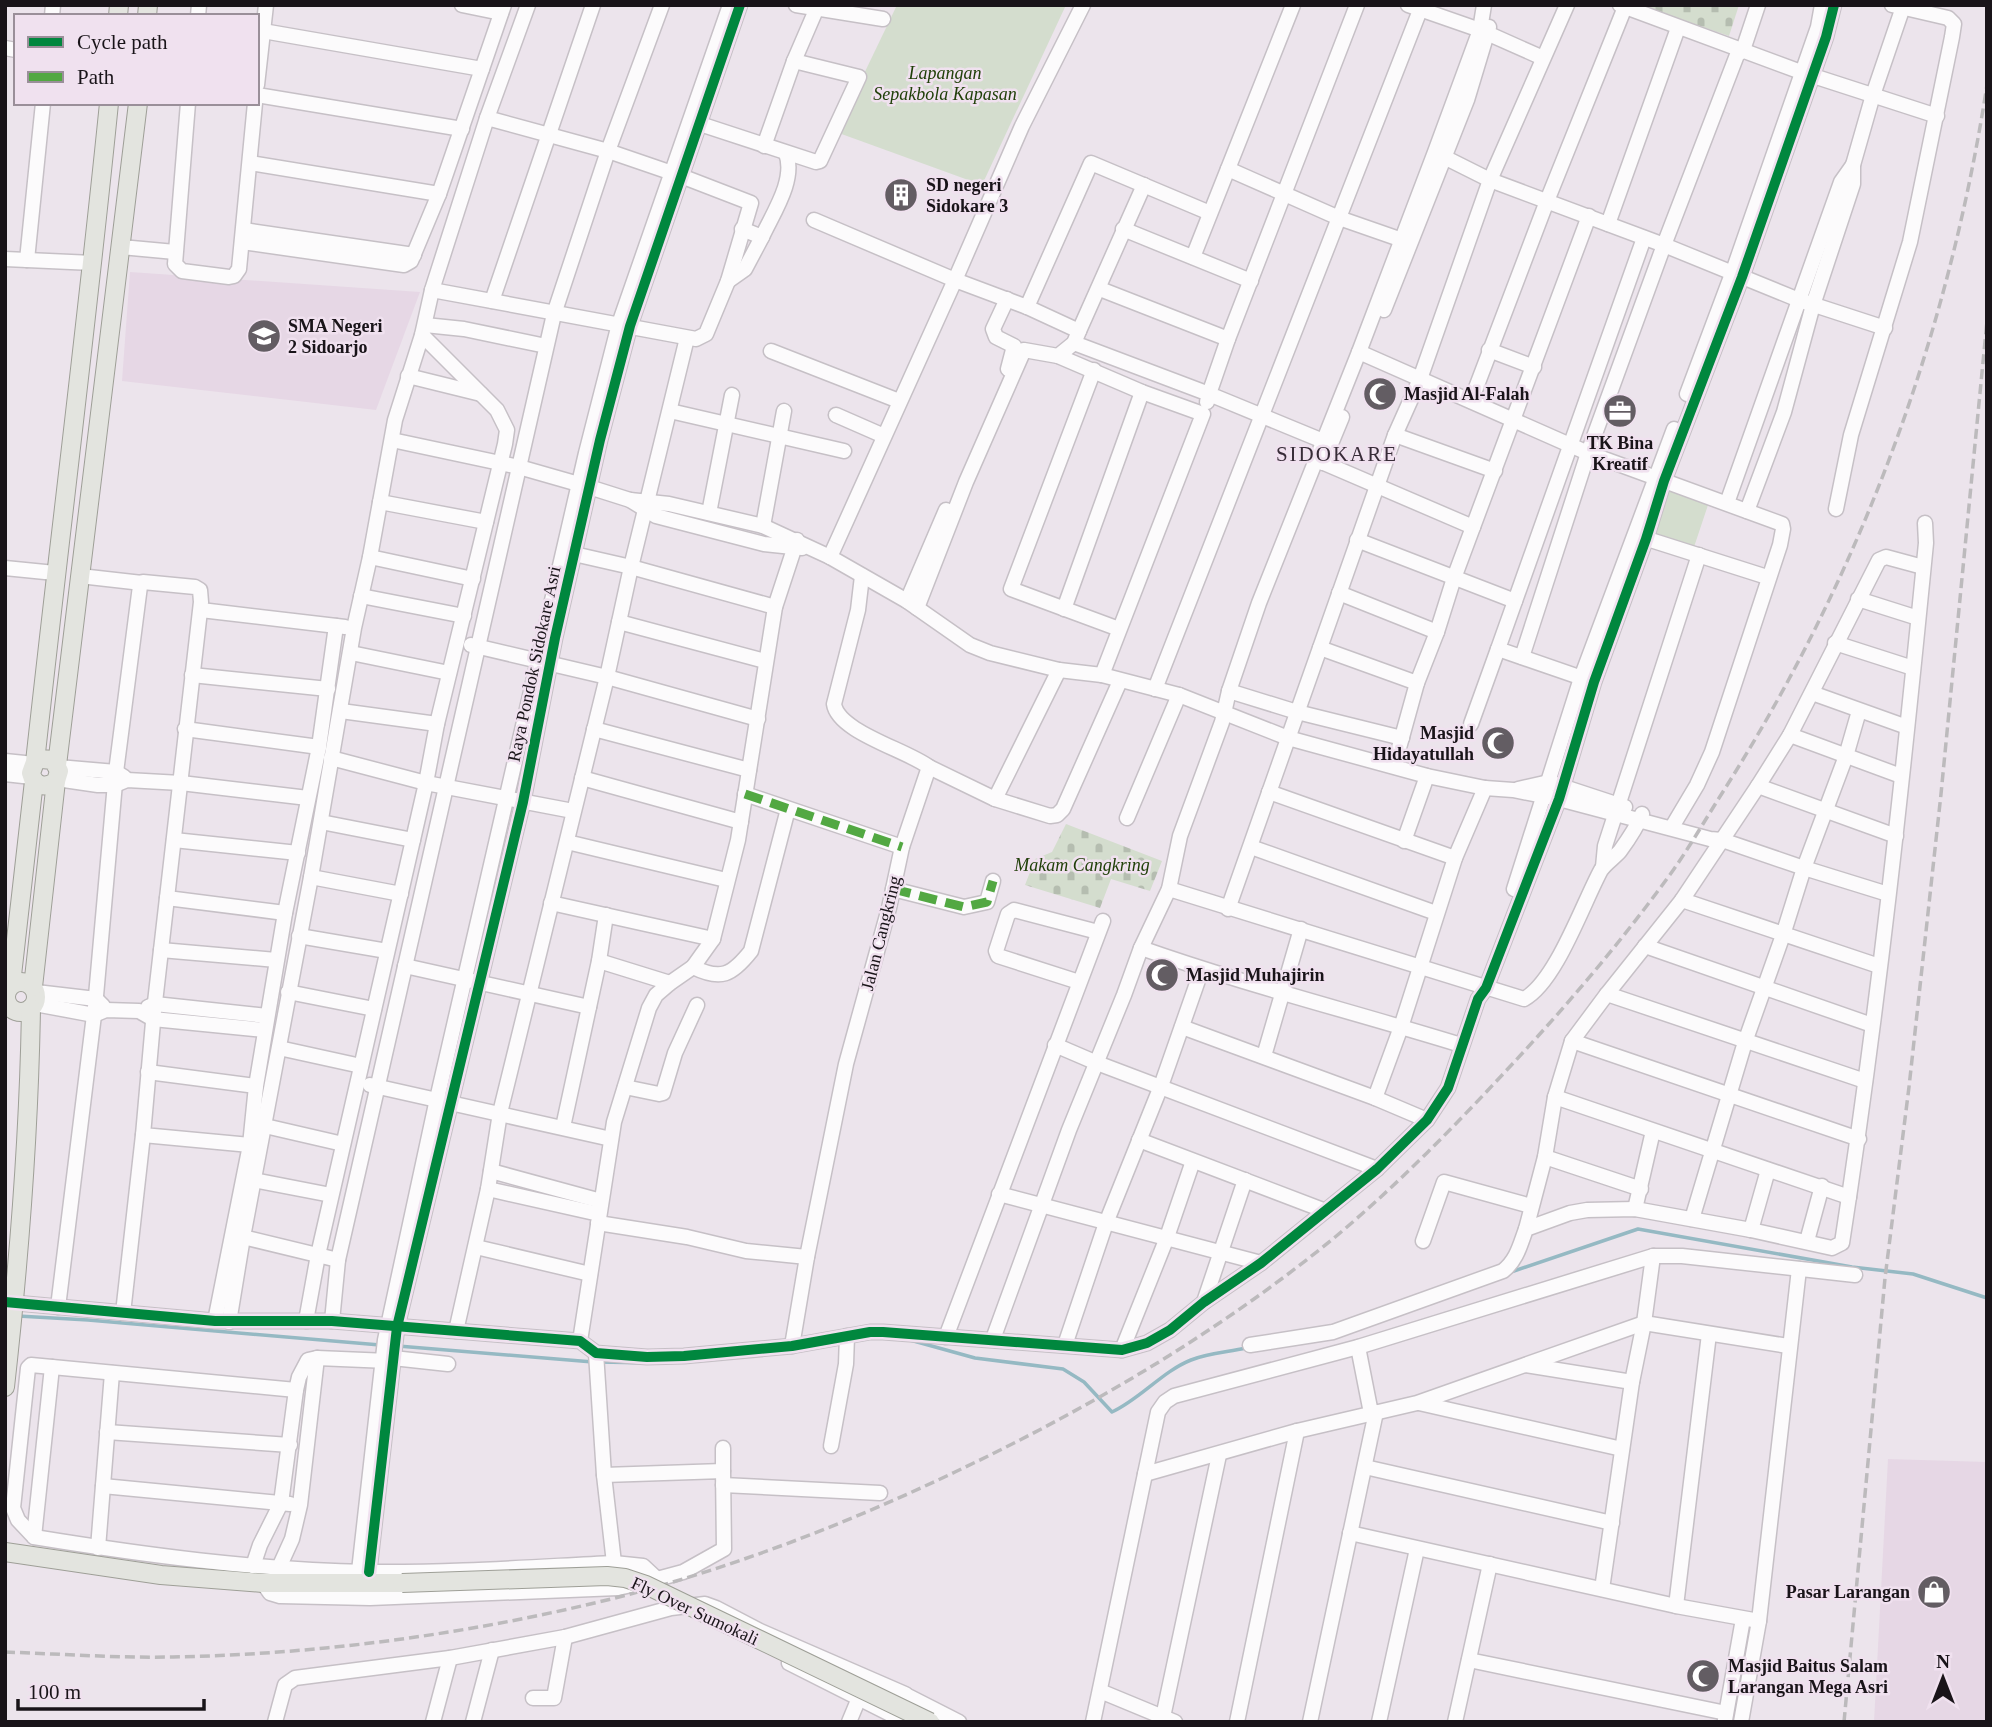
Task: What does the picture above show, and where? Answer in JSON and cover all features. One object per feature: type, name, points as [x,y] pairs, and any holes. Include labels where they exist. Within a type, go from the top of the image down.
[{"type":"main road","points":[[5,1023],[109,105]]},
{"type":"main road","points":[[5,1387],[30,1070],[33,998],[80,576],[138,105]]},
{"type":"main road","points":[[79,381],[104,383]]},
{"type":"main road","points":[[34,771],[47,758],[57,773]]},
{"type":"main road","points":[[34,771],[44,786],[57,773]]},
{"type":"main road","points":[[7,995],[22,981],[33,998]]},
{"type":"main road","points":[[7,995],[19,1012],[33,998]]},
{"type":"main road","name":"Fly Over Sumokali","points":[[5,1552],[161,1575],[275,1580],[402,1583],[607,1576],[625,1578],[646,1585],[930,1722]]},
{"type":"street","points":[[259,67],[266,5]]},
{"type":"street","points":[[243,236],[343,250],[414,255],[439,194],[503,9],[462,5]]},
{"type":"street","points":[[222,1321],[254,1181],[354,628],[395,420],[424,330],[432,290],[487,118],[528,5]]},
{"type":"street","points":[[492,301],[593,5]]},
{"type":"street","points":[[332,1321],[338,1260],[554,314],[608,151],[662,5]]},
{"type":"street","name":"Raya Pondok Sidokare Asri","points":[[696,123],[730,5]]},
{"type":"street","name":"Raya Pondok Sidokare Asri","points":[[364,1572],[390,1347],[444,1100],[480,982],[523,802],[544,664],[575,554],[583,482],[625,325],[676,174],[740,5]]},
{"type":"street","points":[[796,5],[816,10],[866,10],[883,19]]},
{"type":"street","points":[[830,557],[1022,126],[1083,5]]},
{"type":"street","points":[[1193,257],[1293,5]]},
{"type":"street","points":[[1102,675],[1357,5]]},
{"type":"street","points":[[1484,5],[1484,32]]},
{"type":"street","points":[[993,1339],[1041,1205],[1141,948],[1169,889],[1180,836],[1205,783],[1233,692],[1275,574],[1439,155],[1467,100],[1493,5]]},
{"type":"street","points":[[1228,909],[1357,540],[1395,435],[1420,379],[1490,180],[1567,5]]},
{"type":"street","points":[[1738,51],[1747,5]]},
{"type":"street","points":[[1522,657],[1588,453],[1664,245],[1758,5]]},
{"type":"street","points":[[1807,73],[1822,5]]},
{"type":"street","points":[[253,1566],[260,1545],[281,1503],[296,1390],[308,1360],[390,1347],[456,1331],[580,1341],[596,1356],[684,1356],[847,1342],[883,1332],[1122,1350],[1147,1343],[1170,1330],[1261,1263],[1323,1210],[1377,1169],[1427,1120],[1448,1088],[1461,1045],[1554,791],[1588,680],[1659,480],[1737,275],[1807,73],[1834,5]]},
{"type":"street","points":[[1471,401],[1622,6],[1738,51],[1937,116]]},
{"type":"street","points":[[1747,511],[1784,412],[1806,302],[1841,182],[1853,165],[1897,6],[1940,15],[1954,24],[1910,242],[1851,435],[1836,509]]},
{"type":"street","points":[[1155,689],[1263,418],[1417,7],[1544,58]]},
{"type":"street","points":[[764,146],[794,61],[816,10]]},
{"type":"street","points":[[1608,224],[1678,28]]},
{"type":"street","points":[[263,31],[482,69]]},
{"type":"street","points":[[696,123],[786,153],[820,161],[859,77],[794,61]]},
{"type":"street","points":[[259,95],[461,129]]},
{"type":"street","points":[[27,260],[43,105]]},
{"type":"street","points":[[188,105],[175,264],[178,270],[229,277],[239,270],[255,105]]},
{"type":"street","points":[[487,118],[608,151],[774,211]]},
{"type":"street","points":[[728,281],[745,269],[774,211],[790,170],[786,153]]},
{"type":"street","points":[[1439,155],[1490,180],[1806,302],[1885,328]]},
{"type":"street","points":[[250,163],[439,194]]},
{"type":"street","points":[[1027,307],[1088,166],[1094,163],[1210,213]]},
{"type":"street","points":[[1228,169],[1339,218],[1405,241]]},
{"type":"street","points":[[1058,356],[1077,337],[1144,185]]},
{"type":"street","points":[[432,290],[696,339],[706,334],[728,281],[751,203]]},
{"type":"street","points":[[1394,766],[1417,682],[1588,216]]},
{"type":"street","points":[[814,220],[955,280],[1027,307],[1077,337],[1263,418],[1326,442]]},
{"type":"street","points":[[742,229],[762,237]]},
{"type":"street","points":[[1123,229],[1251,281]]},
{"type":"street","points":[[1471,724],[1644,238]]},
{"type":"street","points":[[121,247],[175,252]]},
{"type":"street","points":[[5,259],[93,263]]},
{"type":"street","points":[[1100,289],[1228,339]]},
{"type":"street","points":[[1007,299],[993,334],[1019,348],[1058,356],[1142,392],[1203,414]]},
{"type":"street","points":[[1727,503],[1762,406],[1806,302]]},
{"type":"street","points":[[424,330],[464,329],[547,346]]},
{"type":"street","points":[[306,1321],[331,1195],[426,783],[437,724],[507,430],[483,394],[424,330]]},
{"type":"street","points":[[456,1331],[488,1189],[500,1114],[687,338]]},
{"type":"street","points":[[912,605],[1019,348]]},
{"type":"street","points":[[1489,350],[1534,367]]},
{"type":"street","points":[[1604,350],[1623,357]]},
{"type":"street","points":[[771,351],[899,401]]},
{"type":"street","points":[[1363,354],[1588,453],[1782,524],[1780,545],[1767,577],[1712,752],[1697,785],[1672,827]]},
{"type":"street","points":[[1094,370],[1010,587],[1013,591],[1119,629]]},
{"type":"street","points":[[408,376],[483,394]]},
{"type":"street","points":[[1064,609],[1142,392]]},
{"type":"street","points":[[709,513],[732,395]]},
{"type":"street","points":[[1762,406],[1784,412]]},
{"type":"street","points":[[670,411],[844,451]]},
{"type":"street","points":[[763,526],[784,411]]},
{"type":"street","points":[[836,415],[884,436]]},
{"type":"street","points":[[1395,435],[1495,471]]},
{"type":"street","points":[[392,440],[583,482],[648,505],[709,513],[763,526],[830,557],[912,605],[970,645],[990,653],[1059,670],[1102,675],[1179,695],[1288,738],[1427,776],[1485,788],[1554,791],[1618,809],[1802,872],[1888,898]]},
{"type":"street","points":[[1320,461],[1473,527]]},
{"type":"street","points":[[444,1100],[465,979],[507,799],[544,664],[583,482]]},
{"type":"street","points":[[380,502],[486,522]]},
{"type":"street","points":[[648,505],[656,516],[764,544],[800,545]]},
{"type":"street","points":[[1526,1229],[1570,1213],[1635,1209],[1832,1248],[1842,1243],[1859,1139],[1896,836],[1925,523]]},
{"type":"street","points":[[1540,531],[1560,540]]},
{"type":"street","points":[[1640,537],[1767,577]]},
{"type":"street","points":[[1357,540],[1516,601]]},
{"type":"street","points":[[580,1341],[611,1139],[625,1087],[649,1008],[656,995],[693,967],[713,939],[741,822],[775,607],[800,545]]},
{"type":"street","points":[[575,554],[775,607]]},
{"type":"street","points":[[1603,867],[1605,846],[1699,555]]},
{"type":"street","points":[[370,557],[473,579]]},
{"type":"street","points":[[1250,1345],[1333,1332],[1503,1271],[1512,1265],[1526,1229],[1545,1157],[1555,1097],[1572,1041],[1606,994],[1682,900],[1717,842],[1758,786],[1790,735],[1880,560],[1883,558],[1923,566]]},
{"type":"street","points":[[5,568],[55,573]]},
{"type":"street","points":[[80,576],[195,587],[201,594],[123,1313]]},
{"type":"street","points":[[862,576],[858,610],[834,704],[835,711],[842,720],[860,732],[995,799],[1050,816],[1060,812],[1119,681]]},
{"type":"street","points":[[58,1307],[99,1008],[119,779],[142,583]]},
{"type":"street","points":[[1339,593],[1437,632]]},
{"type":"street","points":[[361,596],[464,616]]},
{"type":"street","points":[[1858,599],[1918,618]]},
{"type":"street","points":[[201,610],[354,628]]},
{"type":"street","points":[[619,622],[765,661]]},
{"type":"street","points":[[222,1321],[276,960],[319,747],[336,626]]},
{"type":"street","points":[[458,641],[544,664],[607,677],[758,719]]},
{"type":"street","points":[[1835,643],[1913,668]]},
{"type":"street","points":[[1320,648],[1417,682]]},
{"type":"street","points":[[1498,649],[1588,680]]},
{"type":"street","points":[[351,653],[449,673]]},
{"type":"street","points":[[995,799],[1059,670]]},
{"type":"street","points":[[192,675],[328,689]]},
{"type":"street","points":[[1233,692],[1297,712],[1402,738]]},
{"type":"street","points":[[1812,693],[1908,727]]},
{"type":"street","points":[[1127,818],[1179,695]]},
{"type":"street","points":[[341,711],[437,724]]},
{"type":"street","points":[[1692,1219],[1745,1042],[1859,711]]},
{"type":"street","points":[[185,729],[319,747]]},
{"type":"street","points":[[594,729],[749,771]]},
{"type":"street","points":[[1790,735],[1901,776]]},
{"type":"street","points":[[331,758],[426,783],[573,811]]},
{"type":"street","points":[[5,761],[34,771]]},
{"type":"street","name":"Jalan Cangkring","points":[[792,1346],[846,1064],[902,846],[929,767]]},
{"type":"street","points":[[5,774],[34,771]]},
{"type":"street","points":[[57,773],[181,783],[308,798]]},
{"type":"street","points":[[1404,841],[1427,776]]},
{"type":"street","points":[[582,778],[741,822]]},
{"type":"street","points":[[1758,786],[1896,836]]},
{"type":"street","points":[[1375,1098],[1401,1027],[1455,858],[1485,788]]},
{"type":"street","points":[[1269,792],[1455,858]]},
{"type":"street","points":[[745,794],[902,846]]},
{"type":"street","points":[[693,967],[713,976],[723,975],[740,965],[751,951],[788,809]]},
{"type":"street","points":[[1169,889],[1420,966],[1481,990],[1524,999],[1552,969],[1603,867],[1645,819]]},
{"type":"street","points":[[321,822],[413,840]]},
{"type":"street","points":[[174,840],[298,853]]},
{"type":"street","points":[[567,842],[726,880]]},
{"type":"street","points":[[1251,847],[1436,913]]},
{"type":"street","points":[[311,877],[401,894]]},
{"type":"street","points":[[893,889],[964,907],[987,902],[993,881]]},
{"type":"street","points":[[167,898],[285,913]]},
{"type":"street","points":[[1682,900],[1880,967]]},
{"type":"street","points":[[551,903],[713,939]]},
{"type":"street","points":[[946,1337],[1101,927],[1014,910],[1008,914],[996,954],[1079,982]]},
{"type":"street","points":[[564,1127],[606,915]]},
{"type":"street","points":[[1264,1056],[1301,929]]},
{"type":"street","points":[[299,936],[387,951]]},
{"type":"street","points":[[1645,946],[1872,1025]]},
{"type":"street","points":[[1141,948],[1202,969],[1461,1045]]},
{"type":"street","points":[[161,950],[276,960]]},
{"type":"street","points":[[599,961],[670,983]]},
{"type":"street","points":[[405,966],[589,1007]]},
{"type":"street","points":[[1065,1346],[1107,1223],[1161,1086],[1202,969]]},
{"type":"street","points":[[288,992],[374,1009]]},
{"type":"street","points":[[1606,994],[1865,1081]]},
{"type":"street","points":[[33,998],[99,1008],[266,1023]]},
{"type":"street","points":[[625,1087],[663,1093],[675,1053],[697,1005]]},
{"type":"street","points":[[1182,1027],[1375,1098],[1427,1120]]},
{"type":"street","points":[[1572,1041],[1859,1139]]},
{"type":"street","points":[[1055,1045],[1377,1169]]},
{"type":"street","points":[[279,1048],[361,1066]]},
{"type":"street","points":[[148,1072],[256,1086]]},
{"type":"street","points":[[358,1082],[611,1139]]},
{"type":"street","points":[[1555,1097],[1849,1197]]},
{"type":"street","points":[[264,1126],[343,1144]]},
{"type":"street","points":[[1635,1209],[1653,1131]]},
{"type":"street","points":[[143,1135],[250,1145]]},
{"type":"street","points":[[1139,1140],[1323,1210]]},
{"type":"street","points":[[1545,1157],[1641,1189]]},
{"type":"street","points":[[1122,1350],[1194,1161]]},
{"type":"street","points":[[1751,1230],[1768,1170]]},
{"type":"street","points":[[491,1171],[552,1188],[599,1213]]},
{"type":"street","points":[[254,1181],[331,1195]]},
{"type":"street","points":[[1204,1303],[1245,1181]]},
{"type":"street","points":[[1423,1241],[1444,1182],[1531,1206]]},
{"type":"street","points":[[1807,1241],[1822,1186]]},
{"type":"street","points":[[548,1203],[552,1188]]},
{"type":"street","points":[[488,1189],[599,1213],[746,1251],[807,1257]]},
{"type":"street","points":[[999,1194],[1261,1263]]},
{"type":"street","points":[[243,1237],[338,1260]]},
{"type":"street","points":[[476,1247],[590,1273]]},
{"type":"street","points":[[1602,1589],[1653,1256]]},
{"type":"street","points":[[1093,1722],[1158,1412],[1165,1402],[1174,1396],[1357,1346],[1653,1256],[1682,1256],[1855,1275]]},
{"type":"street","points":[[1741,1722],[1759,1621],[1788,1346],[1799,1269]]},
{"type":"street","points":[[11,1313],[58,1307],[222,1321],[332,1321],[390,1347],[449,1364]]},
{"type":"street","points":[[1144,1474],[1297,1431],[1417,1403],[1644,1323],[1788,1346]]},
{"type":"street","points":[[1676,1606],[1709,1334]]},
{"type":"street","points":[[831,1446],[847,1342]]},
{"type":"street","points":[[1310,1722],[1365,1467],[1373,1412],[1357,1346]]},
{"type":"street","points":[[596,1356],[604,1475],[614,1563]]},
{"type":"street","points":[[317,1358],[300,1505],[292,1539],[270,1593],[280,1596],[370,1598],[618,1588],[683,1572],[724,1549],[723,1448]]},
{"type":"street","points":[[296,1390],[31,1365],[26,1381],[13,1508],[15,1516],[41,1538],[98,1548],[253,1566],[275,1580],[364,1572],[614,1563],[643,1566],[657,1578]]},
{"type":"street","points":[[1524,1365],[1632,1382]]},
{"type":"street","points":[[46,1558],[41,1538],[51,1367]]},
{"type":"street","points":[[98,1548],[112,1373]]},
{"type":"street","points":[[1417,1403],[1622,1449]]},
{"type":"street","points":[[1237,1722],[1297,1431]]},
{"type":"street","points":[[107,1432],[290,1445]]},
{"type":"street","points":[[1100,1691],[1169,1719],[1219,1455]]},
{"type":"street","points":[[1365,1467],[1612,1523]]},
{"type":"street","points":[[604,1475],[723,1478],[880,1493]]},
{"type":"street","points":[[103,1486],[300,1505]]},
{"type":"street","points":[[1350,1533],[1676,1606],[1759,1621]]},
{"type":"street","points":[[1379,1722],[1417,1549]]},
{"type":"street","points":[[1455,1722],[1490,1564]]},
{"type":"street","points":[[275,1722],[285,1685],[291,1679],[450,1658],[565,1637],[671,1608],[705,1604],[906,1695],[959,1722]]},
{"type":"street","points":[[671,1608],[702,1618],[906,1722]]},
{"type":"street","points":[[1469,1660],[1726,1718],[1743,1619]]},
{"type":"street","points":[[533,1698],[554,1698],[565,1637]]},
{"type":"street","points":[[473,1722],[492,1650]]},
{"type":"street","points":[[433,1722],[450,1658]]},
{"type":"street","points":[[891,1714],[901,1712],[906,1695]]},
{"type":"street","points":[[849,1722],[859,1699]]},
{"type":"shaded area","name":"SMA Negeri 2 Sidoarjo","points":[[130,272],[420,292],[376,410],[122,381]]},
{"type":"shaded area","name":"Pasar Larangan","points":[[1888,1459],[1987,1462],[1987,1722],[1874,1722]]},
{"type":"green space","name":"Lapangan Sepakbola Kapasan","points":[[897,5],[1066,5],[982,185],[836,132]]},
{"type":"green space","points":[[1639,5],[1739,5],[1729,36]]},
{"type":"green space","points":[[1665,487],[1709,502],[1694,547],[1650,533]]},
{"type":"green space","name":"Makam Cangkring","points":[[1066,824],[1162,861],[1150,891],[1111,879],[1100,908],[1025,885],[1035,859],[1052,852]]},
{"type":"waterway","points":[[1511,1272],[1638,1229],[1852,1267],[1913,1274],[1987,1298]]},
{"type":"waterway","points":[[18,1316],[380,1345]]},
{"type":"waterway","points":[[910,1340],[975,1358],[1063,1369],[1084,1382],[1112,1412],[1191,1360],[1246,1348]]},
{"type":"waterway","points":[[398,1346],[593,1362]]},
{"type":"waterway","points":[[600,1362],[649,1363]]},
{"type":"railway","points":[[5,1652],[173,1657],[340,1647],[451,1632],[560,1611],[702,1573],[788,1543],[872,1509],[1005,1448],[1103,1395],[1199,1337],[1334,1238],[1443,1137],[1592,974],[1674,869],[1769,715],[1855,544],[1922,366],[1948,274],[1970,180],[1987,85]]},
{"type":"railway","points":[[1844,1722],[1885,1278],[1941,794],[1987,321]]},
{"type":"marked path","points":[[745,794],[902,847]]},
{"type":"marked path","points":[[893,889],[964,907],[987,902],[993,881]]},
{"type":"cycle path","points":[[369,1572],[397,1327],[523,802],[555,638],[600,440],[630,326],[740,5]]},
{"type":"cycle path","points":[[5,1302],[215,1321],[332,1321],[580,1341],[596,1353],[647,1357],[792,1346],[870,1332],[1122,1350],[1147,1343],[1170,1330],[1204,1302],[1261,1263],[1377,1169],[1427,1120],[1448,1088],[1478,999],[1486,988],[1559,799],[1594,682],[1664,481],[1742,277],[1826,37],[1834,5]]},
{"type":"place","name":"SD negeri Sidokare 3","points":[[901,195]]},
{"type":"place","name":"SMA Negeri 2 Sidoarjo","points":[[264,336]]},
{"type":"place","name":"Masjid Al-Falah","points":[[1380,394]]},
{"type":"place","name":"TK Bina Kreatif","points":[[1620,411]]},
{"type":"place","name":"Masjid Hidayatullah","points":[[1498,743]]},
{"type":"place","name":"Masjid Muhajirin","points":[[1162,975]]},
{"type":"place","name":"Pasar Larangan","points":[[1934,1592]]},
{"type":"place","name":"Masjid Baitus Salam Larangan Mega Asri","points":[[1703,1676]]},
{"type":"district","name":"SIDOKARE","points":[[1337,454]]}]
